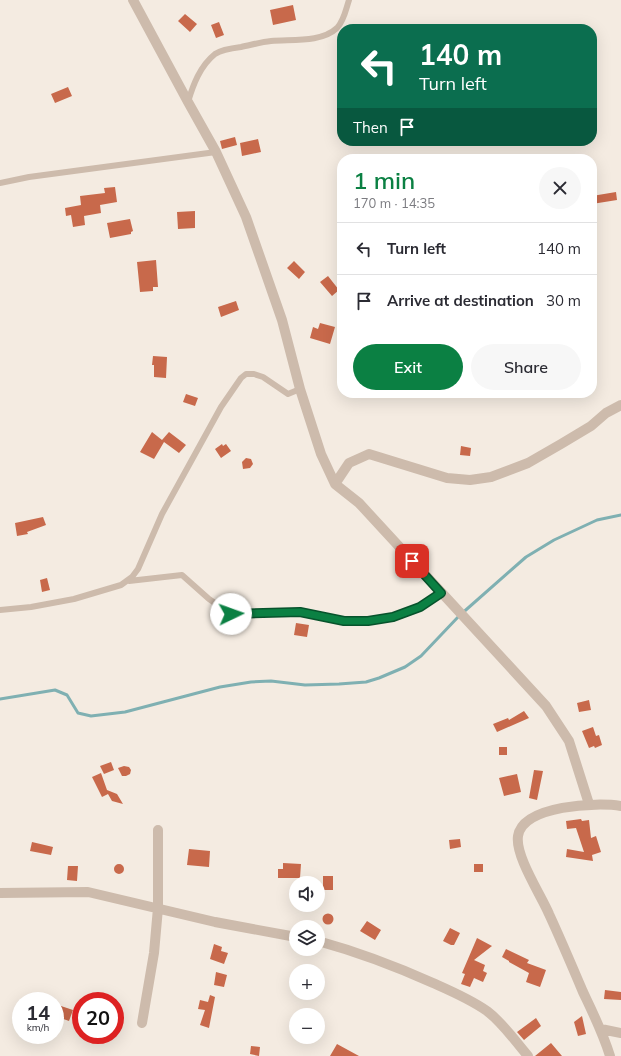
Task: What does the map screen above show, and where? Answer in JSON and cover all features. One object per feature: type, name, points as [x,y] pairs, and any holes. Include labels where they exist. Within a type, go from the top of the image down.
[{"type":"street","points":[[133,0],[216,152],[246,216],[282,320],[300,389],[321,454],[335,484],[359,503],[546,706],[569,741],[589,804]]},
{"type":"street","points":[[335,484],[349,463],[369,454],[448,478],[470,480],[491,477],[528,463],[591,426],[606,413],[621,406]]},
{"type":"street","points":[[610,1056],[601,1030],[549,913],[522,860],[518,847],[518,836],[521,826],[530,817],[550,811],[589,804],[621,806]]},
{"type":"street","points":[[142,1023],[154,953],[158,908],[158,830]]},
{"type":"street","points":[[0,893],[88,892],[215,922],[289,936]]},
{"type":"street","points":[[325,943],[351,950],[408,972],[462,996],[487,1011],[528,1056]]},
{"type":"street","points":[[601,1030],[621,1033]]},
{"type":"lane","points":[[339,24],[344,16],[348,0]]},
{"type":"lane","points":[[188,102],[198,76],[204,66],[215,54],[233,48],[271,41],[308,40],[322,36],[337,28]]},
{"type":"lane","points":[[0,183],[29,177],[216,152]]},
{"type":"lane","points":[[0,610],[31,607],[74,599],[122,585],[128,581],[138,569],[162,514],[220,407],[241,378],[246,374],[254,374],[263,377],[288,394],[300,389]]},
{"type":"lane","points":[[128,581],[182,575],[210,599],[231,614],[300,612],[344,621],[368,621],[393,617],[444,596]]},
{"type":"building","points":[[293,5],[296,20],[273,25],[270,10]]},
{"type":"building","points":[[185,14],[197,24],[190,32],[178,21]]},
{"type":"building","points":[[219,22],[224,35],[216,38],[211,25]]},
{"type":"building","points":[[68,87],[72,96],[55,103],[51,94]]},
{"type":"building","points":[[235,137],[237,145],[222,149],[220,141]]},
{"type":"building","points":[[258,139],[261,152],[242,156],[240,143]]},
{"type":"building","points":[[115,187],[117,202],[100,205],[101,213],[84,216],[85,225],[73,227],[71,215],[66,216],[65,208],[81,205],[80,196],[105,193],[104,188]]},
{"type":"building","points":[[616,192],[617,200],[597,203],[597,195]]},
{"type":"building","points":[[195,211],[195,228],[178,229],[177,212]]},
{"type":"building","points":[[130,219],[133,231],[131,234],[110,238],[107,223]]},
{"type":"building","points":[[156,260],[158,287],[153,287],[153,291],[140,292],[137,262]]},
{"type":"building","points":[[294,261],[305,272],[299,279],[287,268]]},
{"type":"building","points":[[328,276],[337,287],[337,292],[332,296],[320,282]]},
{"type":"building","points":[[236,301],[239,310],[221,317],[218,307]]},
{"type":"building","points":[[320,323],[335,327],[330,344],[310,338],[313,327],[318,329]]},
{"type":"building","points":[[153,356],[167,357],[166,378],[154,377],[154,365],[152,365]]},
{"type":"building","points":[[186,394],[198,398],[195,406],[183,402]]},
{"type":"building","points":[[152,432],[162,440],[169,432],[186,445],[179,453],[164,442],[154,459],[140,452]]},
{"type":"building","points":[[222,444],[223,446],[226,444],[231,451],[221,458],[215,449]]},
{"type":"building","points":[[461,446],[471,448],[470,456],[460,455]]},
{"type":"building","points":[[246,458],[251,459],[253,464],[250,468],[243,469],[242,462]]},
{"type":"building","points":[[43,517],[46,525],[27,532],[28,534],[17,536],[15,523]]},
{"type":"building","points":[[47,578],[50,590],[42,592],[40,580]]},
{"type":"building","points":[[296,623],[309,625],[307,637],[294,635]]},
{"type":"building","points":[[589,700],[591,710],[579,712],[577,703]]},
{"type":"building","points":[[524,711],[529,718],[497,732],[493,724],[508,718],[509,720]]},
{"type":"building","points":[[593,727],[596,736],[599,735],[602,745],[595,748],[594,746],[589,748],[582,731]]},
{"type":"building","points":[[499,747],[507,747],[507,755],[499,755]]},
{"type":"building","points":[[111,762],[114,770],[104,774],[100,766]]},
{"type":"building","points":[[124,766],[129,767],[131,770],[130,774],[122,776],[118,768]]},
{"type":"building","points":[[534,770],[543,771],[537,800],[529,798]]},
{"type":"building","points":[[101,773],[107,790],[117,794],[123,804],[112,801],[108,794],[102,797],[92,777]]},
{"type":"building","points":[[517,774],[521,792],[504,796],[499,778]]},
{"type":"building","points":[[581,819],[582,821],[589,820],[591,838],[596,836],[601,852],[592,855],[593,861],[566,857],[567,849],[584,852],[576,828],[567,829],[566,821]]},
{"type":"building","points":[[460,839],[461,847],[450,849],[449,840]]},
{"type":"building","points":[[32,842],[53,847],[51,855],[30,851]]},
{"type":"building","points":[[189,849],[210,851],[209,867],[187,865]]},
{"type":"building","points":[[283,863],[301,864],[300,876],[278,878],[278,869],[283,869]]},
{"type":"building","points":[[119,864],[124,869],[119,874],[114,869]]},
{"type":"building","points":[[474,864],[483,864],[483,872],[474,872]]},
{"type":"building","points":[[68,866],[78,866],[77,881],[67,880]]},
{"type":"building","points":[[325,876],[333,876],[333,890],[325,890]]},
{"type":"building","points":[[326,914],[330,914],[333,917],[333,921],[330,924],[325,924],[325,920],[323,920],[324,915]]},
{"type":"building","points":[[367,921],[381,930],[375,940],[360,931]]},
{"type":"building","points":[[450,928],[460,933],[454,945],[443,941]]},
{"type":"building","points":[[477,938],[492,946],[474,960],[485,965],[483,971],[487,973],[483,982],[474,978],[470,987],[461,984],[465,974],[462,973]]},
{"type":"building","points":[[214,944],[222,947],[221,951],[228,953],[224,964],[210,959]]},
{"type":"building","points":[[506,949],[529,960],[527,963],[546,970],[540,987],[526,982],[529,973],[502,957]]},
{"type":"building","points":[[216,972],[227,975],[224,987],[214,985]]},
{"type":"building","points":[[605,990],[621,992],[621,1000],[604,999]]},
{"type":"building","points":[[210,995],[215,997],[209,1028],[200,1025],[205,1010],[198,1009],[200,1000],[208,1002]]},
{"type":"building","points":[[64,1007],[72,1010],[69,1021],[64,1019]]},
{"type":"building","points":[[582,1016],[586,1034],[578,1036],[574,1022]]},
{"type":"building","points":[[536,1018],[541,1026],[524,1040],[517,1032]]},
{"type":"building","points":[[551,1043],[562,1056],[535,1056]]},
{"type":"building","points":[[337,1044],[359,1056],[330,1056]]},
{"type":"building","points":[[251,1046],[260,1047],[259,1056],[250,1054]]},
{"type":"waterway","points":[[0,699],[55,690],[67,695],[78,713],[91,716],[125,712],[220,687],[251,682],[271,681],[305,685],[366,682],[405,667],[421,656],[459,616],[526,557],[554,540],[597,520],[621,515]]},
{"type":"route","points":[[231,614],[300,612],[344,621],[368,621],[393,617],[420,607],[441,593],[412,561]]}]
